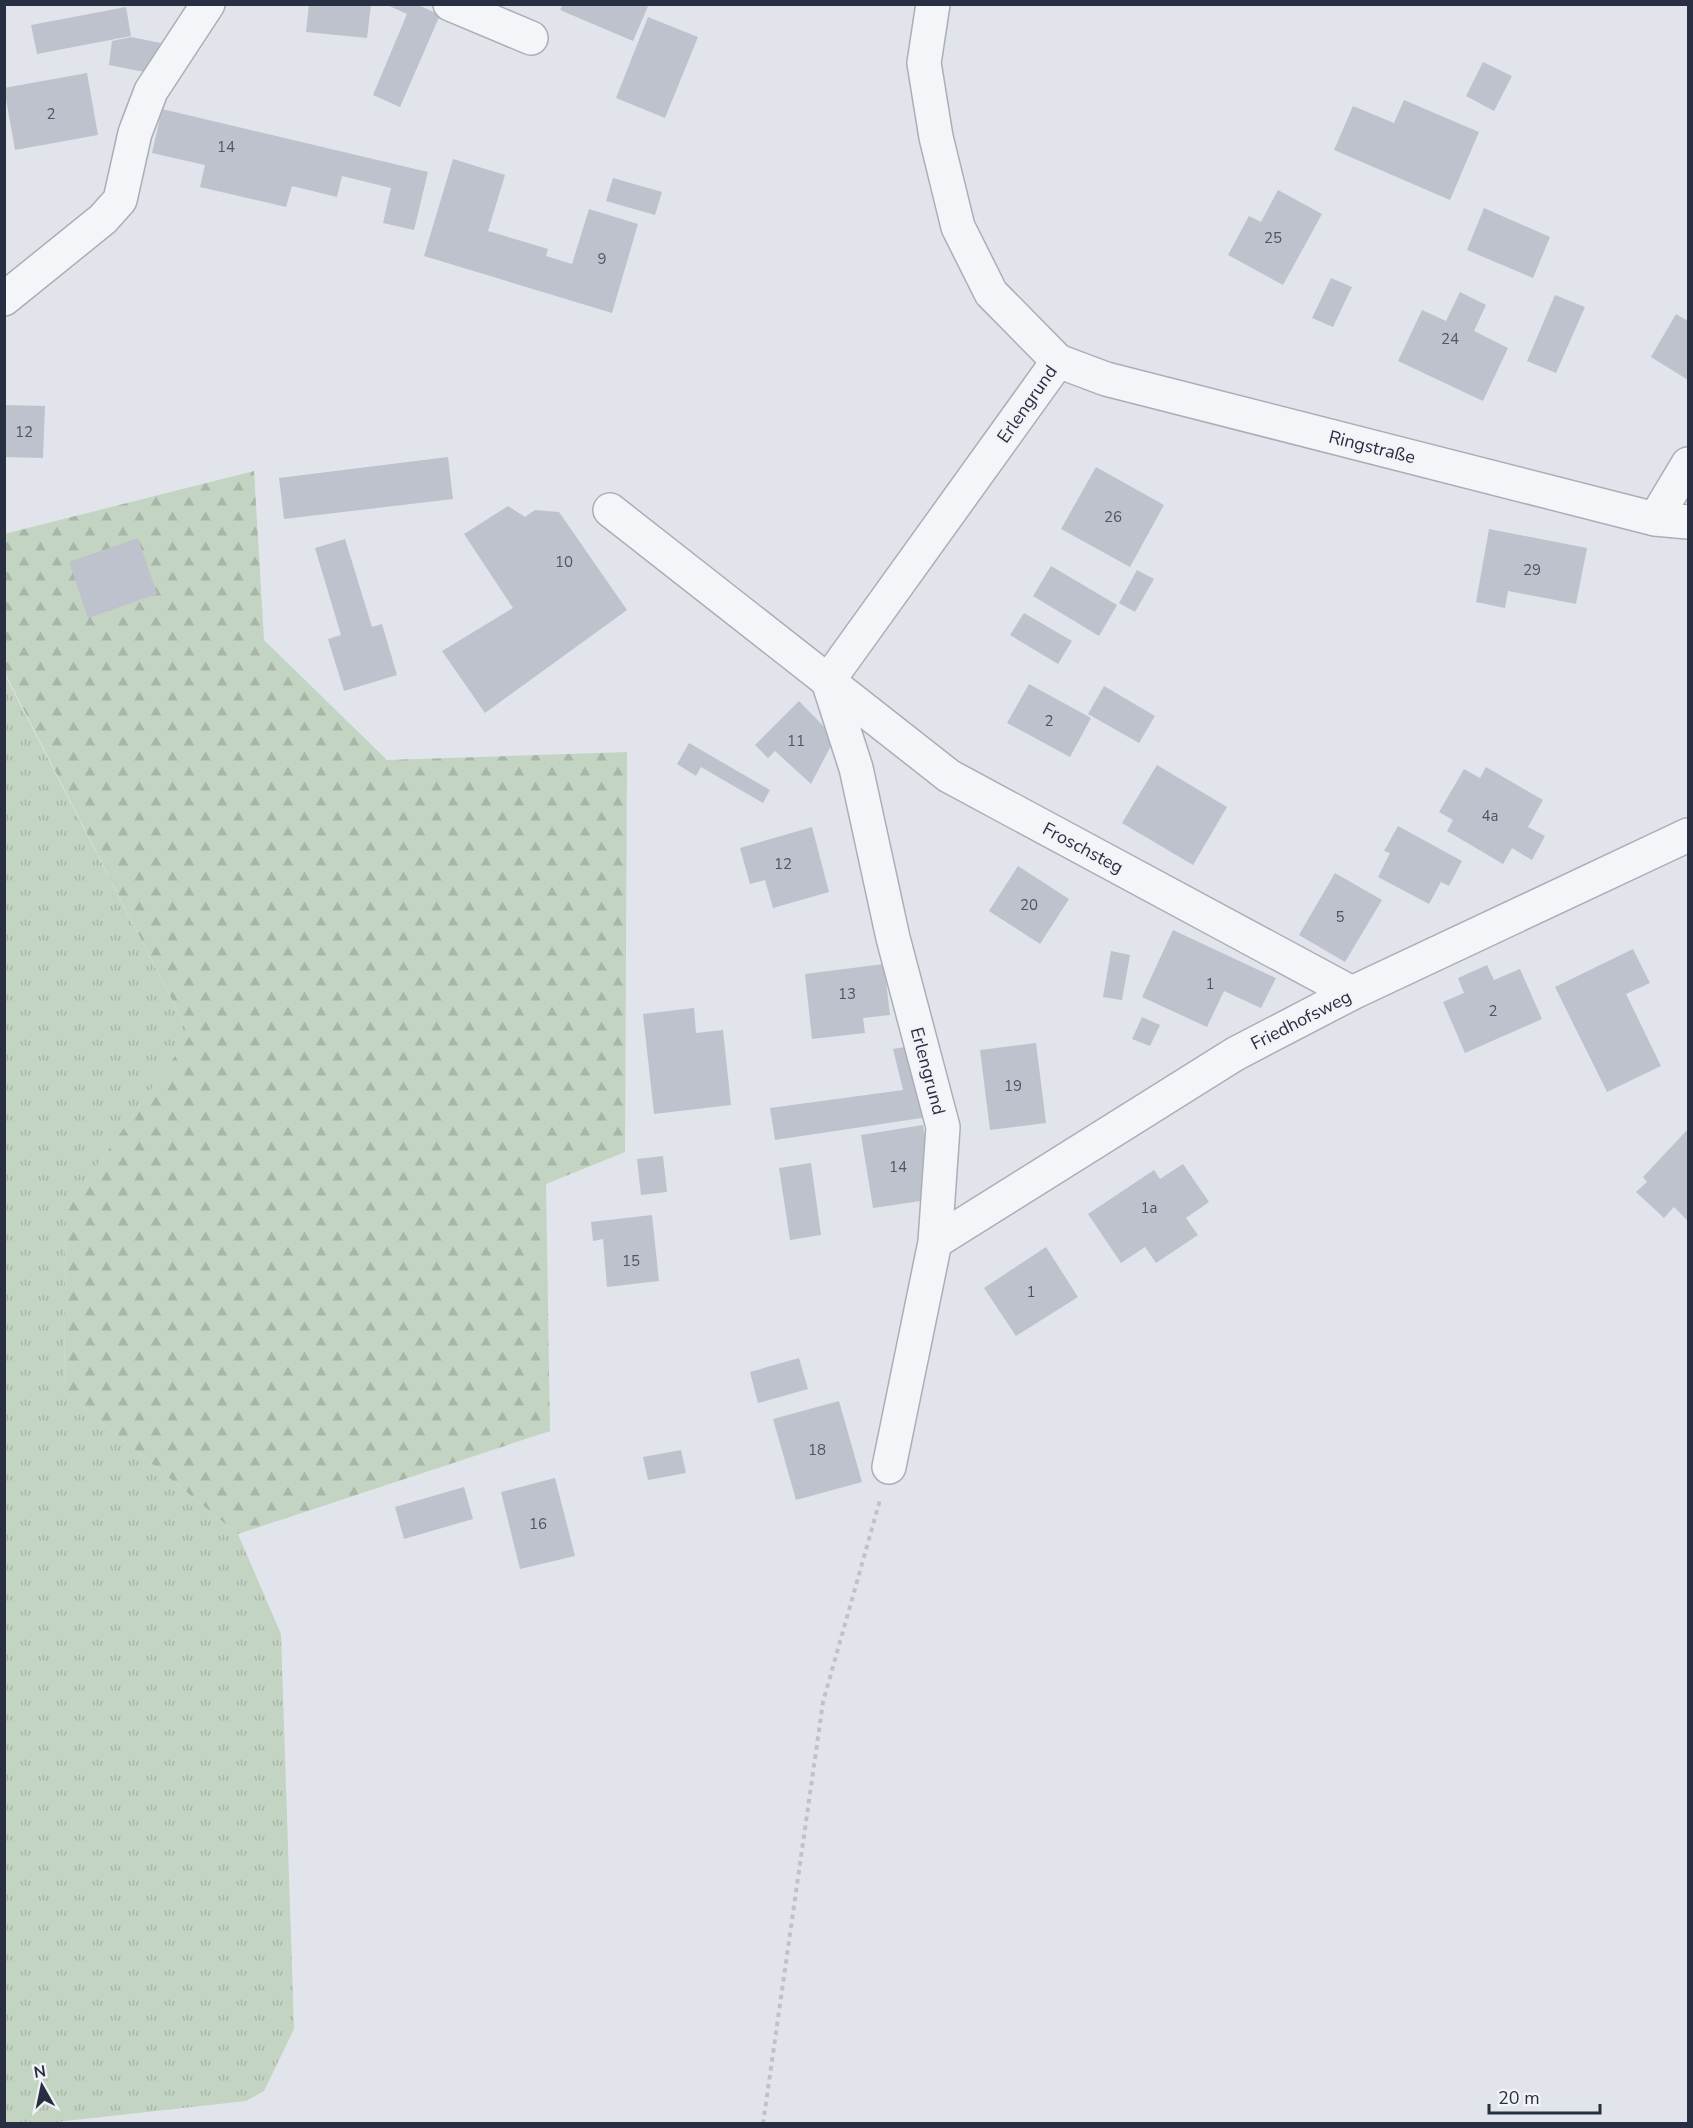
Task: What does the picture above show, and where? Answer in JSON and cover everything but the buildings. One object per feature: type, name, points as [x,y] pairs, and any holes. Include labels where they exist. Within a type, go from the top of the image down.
[{"type":"street","points":[[4,299],[103,219],[120,200],[135,133],[151,91],[208,4]]},
{"type":"street","points":[[450,4],[531,38]]},
{"type":"street","name":"Erlengrund","points":[[889,1467],[935,1242],[943,1127],[893,938],[856,768],[828,681],[1058,361],[991,293],[958,227],[936,137],[924,63],[933,4]]},
{"type":"street","name":"Ringstraße","points":[[1058,361],[1106,380],[1655,519],[1689,522]]},
{"type":"street","points":[[1655,519],[1689,464]]},
{"type":"street","points":[[610,510],[828,681]]},
{"type":"street","name":"Froschsteg","points":[[828,681],[949,776],[1352,993]]},
{"type":"street","name":"Friedhofsweg","points":[[935,1242],[1235,1054],[1352,993],[1689,835]]},
{"type":"path","points":[[763,2124],[823,1702],[889,1467]]},
{"type":"green space","points":[[254,471],[264,640],[387,760],[627,752],[625,1152],[546,1184],[550,1431],[238,1534],[64,1392],[66,1209],[190,1035],[5,673],[4,534]]},
{"type":"green space","points":[[4,673],[190,1035],[66,1209],[64,1392],[238,1534],[281,1634],[294,2029],[264,2091],[246,2101],[39,2124],[4,2123]]}]
